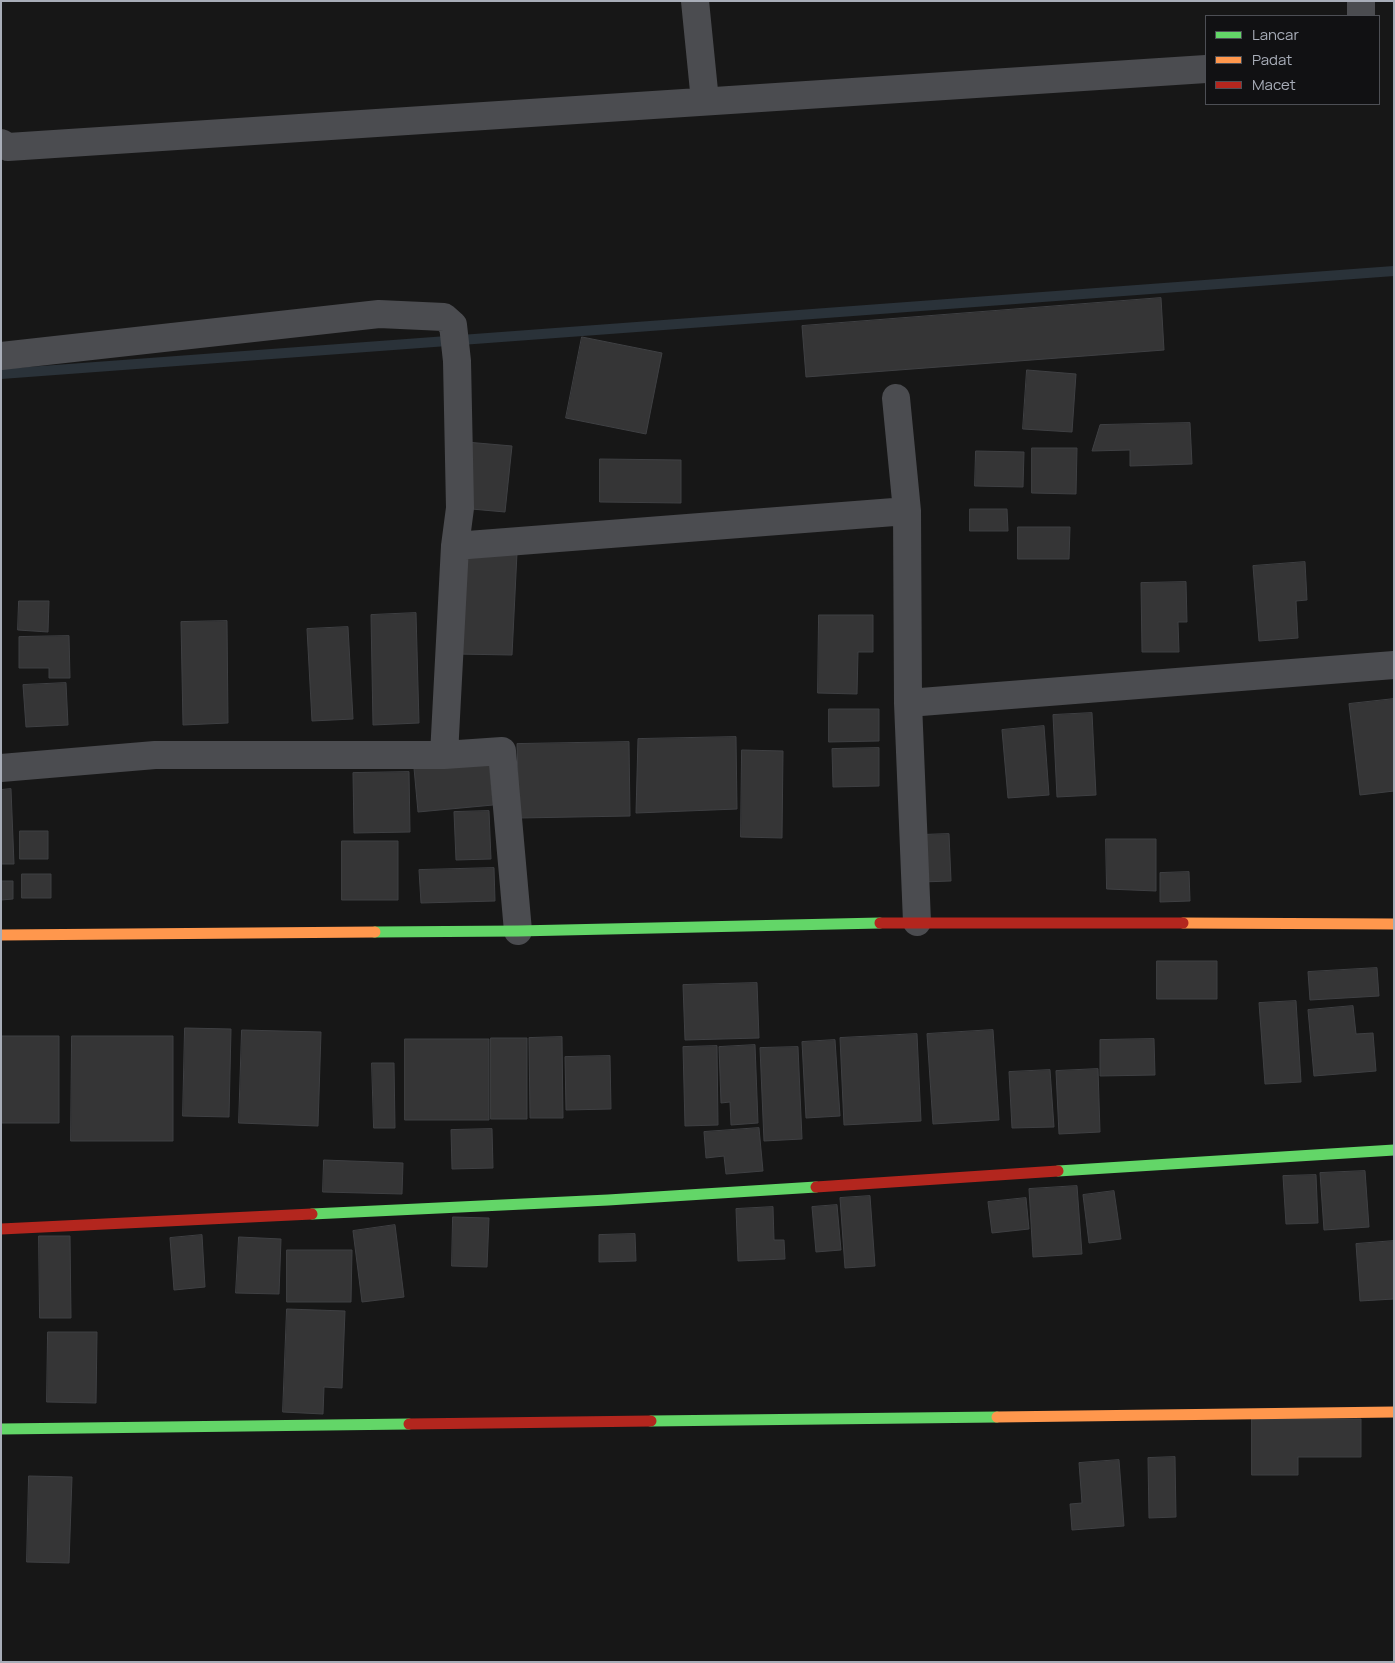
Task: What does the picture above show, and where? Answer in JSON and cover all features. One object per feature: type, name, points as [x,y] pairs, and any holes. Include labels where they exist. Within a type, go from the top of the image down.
[{"type":"street","points":[[695,1],[705,102]]},
{"type":"street","points":[[1361,1],[1361,15]]},
{"type":"street","points":[[1,143],[8,147],[1205,68]]},
{"type":"street","points":[[1,356],[379,314],[444,317],[453,325],[457,361],[460,508],[455,546],[444,755]]},
{"type":"street","points":[[896,398],[907,511],[908,703],[917,922]]},
{"type":"street","points":[[455,546],[907,511]]},
{"type":"street","points":[[908,703],[1394,665]]},
{"type":"street","points":[[1,768],[155,755],[444,755],[502,751],[518,931]]},
{"type":"street","points":[[1,935],[518,931],[917,922],[1394,924]]},
{"type":"street","points":[[1,1229],[608,1200],[1394,1150]]},
{"type":"street","points":[[1,1429],[1394,1412]]},
{"type":"building","points":[[1161,298],[1164,350],[806,377],[802,326]]},
{"type":"building","points":[[582,337],[662,353],[646,434],[566,418]]},
{"type":"building","points":[[1027,370],[1076,374],[1072,432],[1023,429]]},
{"type":"building","points":[[1190,423],[1192,464],[1130,466],[1130,450],[1092,451],[1100,425]]},
{"type":"building","points":[[466,442],[512,446],[505,512],[460,508]]},
{"type":"building","points":[[1032,448],[1077,448],[1076,494],[1032,493]]},
{"type":"building","points":[[976,451],[1024,452],[1023,487],[975,486]]},
{"type":"building","points":[[600,459],[681,460],[681,503],[600,502]]},
{"type":"building","points":[[970,509],[1007,509],[1008,531],[970,531]]},
{"type":"building","points":[[1018,527],[1070,527],[1069,559],[1018,559]]},
{"type":"building","points":[[456,553],[517,553],[512,655],[455,654]]},
{"type":"building","points":[[1305,562],[1307,600],[1296,601],[1298,638],[1259,641],[1253,566]]},
{"type":"building","points":[[1186,582],[1187,622],[1178,622],[1179,652],[1142,652],[1141,583]]},
{"type":"building","points":[[19,601],[49,601],[48,632],[18,630]]},
{"type":"building","points":[[416,613],[419,723],[373,725],[371,615]]},
{"type":"building","points":[[819,615],[873,615],[873,652],[858,652],[857,694],[818,693]]},
{"type":"building","points":[[227,621],[228,723],[183,725],[181,622]]},
{"type":"building","points":[[348,627],[353,719],[312,721],[307,629]]},
{"type":"building","points":[[69,636],[70,678],[49,678],[49,668],[19,668],[19,637]]},
{"type":"building","points":[[66,683],[68,725],[26,727],[23,685]]},
{"type":"building","points":[[1394,699],[1394,791],[1360,795],[1349,704]]},
{"type":"building","points":[[829,709],[879,709],[879,741],[829,742]]},
{"type":"building","points":[[1092,713],[1096,795],[1057,797],[1053,715]]},
{"type":"building","points":[[1044,726],[1049,795],[1008,798],[1002,730]]},
{"type":"building","points":[[736,737],[737,809],[636,813],[638,739]]},
{"type":"building","points":[[629,742],[630,816],[519,818],[517,744]]},
{"type":"building","points":[[879,748],[879,786],[833,787],[832,749]]},
{"type":"building","points":[[742,750],[783,751],[782,838],[741,837]]},
{"type":"building","points":[[489,761],[493,805],[418,812],[414,768]]},
{"type":"building","points":[[409,772],[410,832],[354,833],[353,773]]},
{"type":"building","points":[[11,789],[14,864],[1,864],[1,790]]},
{"type":"building","points":[[489,811],[491,859],[456,860],[454,812]]},
{"type":"building","points":[[20,831],[48,831],[48,859],[20,859]]},
{"type":"building","points":[[949,834],[951,881],[921,882],[920,835]]},
{"type":"building","points":[[1106,839],[1156,839],[1156,891],[1107,889]]},
{"type":"building","points":[[342,841],[398,841],[398,900],[342,900]]},
{"type":"building","points":[[494,868],[495,901],[421,903],[419,870]]},
{"type":"building","points":[[1189,872],[1190,901],[1160,902],[1160,873]]},
{"type":"building","points":[[22,874],[51,874],[51,898],[22,898]]},
{"type":"building","points":[[1,881],[13,881],[13,899],[1,900]]},
{"type":"building","points":[[1157,961],[1217,961],[1217,999],[1157,999]]},
{"type":"building","points":[[1377,968],[1379,996],[1310,1000],[1308,972]]},
{"type":"building","points":[[757,983],[759,1038],[685,1040],[683,985]]},
{"type":"building","points":[[1296,1001],[1301,1082],[1265,1084],[1259,1003]]},
{"type":"building","points":[[1353,1006],[1356,1034],[1373,1033],[1376,1071],[1314,1076],[1308,1010]]},
{"type":"building","points":[[185,1028],[231,1029],[229,1117],[183,1116]]},
{"type":"building","points":[[242,1030],[321,1032],[318,1126],[239,1123]]},
{"type":"building","points":[[993,1030],[999,1120],[933,1124],[927,1034]]},
{"type":"building","points":[[917,1034],[921,1121],[844,1125],[840,1038]]},
{"type":"building","points":[[1,1036],[59,1036],[59,1123],[1,1123]]},
{"type":"building","points":[[72,1036],[173,1036],[173,1141],[71,1141]]},
{"type":"building","points":[[562,1037],[563,1118],[530,1118],[529,1038]]},
{"type":"building","points":[[491,1038],[527,1038],[527,1119],[491,1119]]},
{"type":"building","points":[[405,1039],[489,1039],[489,1120],[405,1120]]},
{"type":"building","points":[[1154,1039],[1155,1075],[1100,1076],[1100,1040]]},
{"type":"building","points":[[835,1040],[840,1116],[806,1118],[802,1042]]},
{"type":"building","points":[[755,1045],[758,1123],[731,1125],[730,1102],[721,1103],[719,1047]]},
{"type":"building","points":[[717,1046],[718,1125],[685,1126],[683,1047]]},
{"type":"building","points":[[798,1047],[802,1139],[764,1141],[760,1048]]},
{"type":"building","points":[[610,1056],[611,1109],[566,1110],[565,1057]]},
{"type":"building","points":[[372,1063],[394,1063],[395,1128],[374,1128]]},
{"type":"building","points":[[1098,1069],[1100,1132],[1059,1134],[1056,1071]]},
{"type":"building","points":[[1050,1070],[1054,1127],[1012,1128],[1009,1072]]},
{"type":"building","points":[[759,1128],[763,1171],[726,1174],[724,1156],[706,1158],[704,1132]]},
{"type":"building","points":[[492,1129],[493,1168],[452,1169],[451,1130]]},
{"type":"building","points":[[324,1160],[403,1163],[402,1194],[323,1192]]},
{"type":"building","points":[[1365,1171],[1369,1227],[1324,1230],[1320,1173]]},
{"type":"building","points":[[1316,1175],[1318,1223],[1286,1224],[1283,1176]]},
{"type":"building","points":[[1077,1186],[1082,1254],[1033,1257],[1029,1189]]},
{"type":"building","points":[[1114,1191],[1121,1239],[1089,1243],[1083,1195]]},
{"type":"building","points":[[870,1196],[875,1266],[845,1268],[840,1198]]},
{"type":"building","points":[[1026,1198],[1029,1229],[992,1233],[988,1202]]},
{"type":"building","points":[[837,1205],[841,1250],[816,1252],[812,1207]]},
{"type":"building","points":[[773,1207],[774,1240],[784,1240],[785,1259],[738,1261],[736,1209]]},
{"type":"building","points":[[453,1217],[489,1218],[487,1267],[452,1266]]},
{"type":"building","points":[[395,1225],[404,1297],[362,1302],[353,1231]]},
{"type":"building","points":[[635,1234],[636,1261],[599,1262],[599,1235]]},
{"type":"building","points":[[202,1235],[205,1287],[174,1290],[170,1238]]},
{"type":"building","points":[[39,1236],[70,1236],[71,1318],[40,1318]]},
{"type":"building","points":[[239,1237],[281,1239],[279,1294],[236,1293]]},
{"type":"building","points":[[1394,1241],[1394,1299],[1360,1301],[1356,1244]]},
{"type":"building","points":[[287,1250],[352,1250],[351,1302],[287,1302]]},
{"type":"building","points":[[287,1309],[345,1311],[342,1388],[324,1387],[323,1414],[283,1412]]},
{"type":"building","points":[[48,1332],[97,1332],[96,1403],[47,1402]]},
{"type":"building","points":[[1252,1419],[1361,1419],[1361,1457],[1298,1457],[1298,1475],[1252,1475]]},
{"type":"building","points":[[1175,1457],[1176,1517],[1149,1518],[1148,1458]]},
{"type":"building","points":[[1119,1460],[1124,1526],[1072,1530],[1070,1504],[1082,1503],[1079,1463]]},
{"type":"building","points":[[29,1476],[72,1477],[69,1563],[27,1562]]},
{"type":"waterway","points":[[1,374],[1394,271]]},
{"type":"traffic: fast","points":[[375,932],[518,931],[880,923]]},
{"type":"traffic: fast","points":[[1058,1171],[1394,1150]]},
{"type":"traffic: fast","points":[[312,1214],[608,1200],[816,1187]]},
{"type":"traffic: fast","points":[[651,1421],[997,1417]]},
{"type":"traffic: fast","points":[[1,1429],[409,1424]]},
{"type":"traffic: slow","points":[[1183,923],[1394,924]]},
{"type":"traffic: slow","points":[[1,935],[375,932]]},
{"type":"traffic: slow","points":[[997,1417],[1394,1412]]},
{"type":"traffic: jam","points":[[880,923],[1183,923]]},
{"type":"traffic: jam","points":[[816,1187],[1058,1171]]},
{"type":"traffic: jam","points":[[1,1229],[312,1214]]},
{"type":"traffic: jam","points":[[409,1424],[651,1421]]}]
